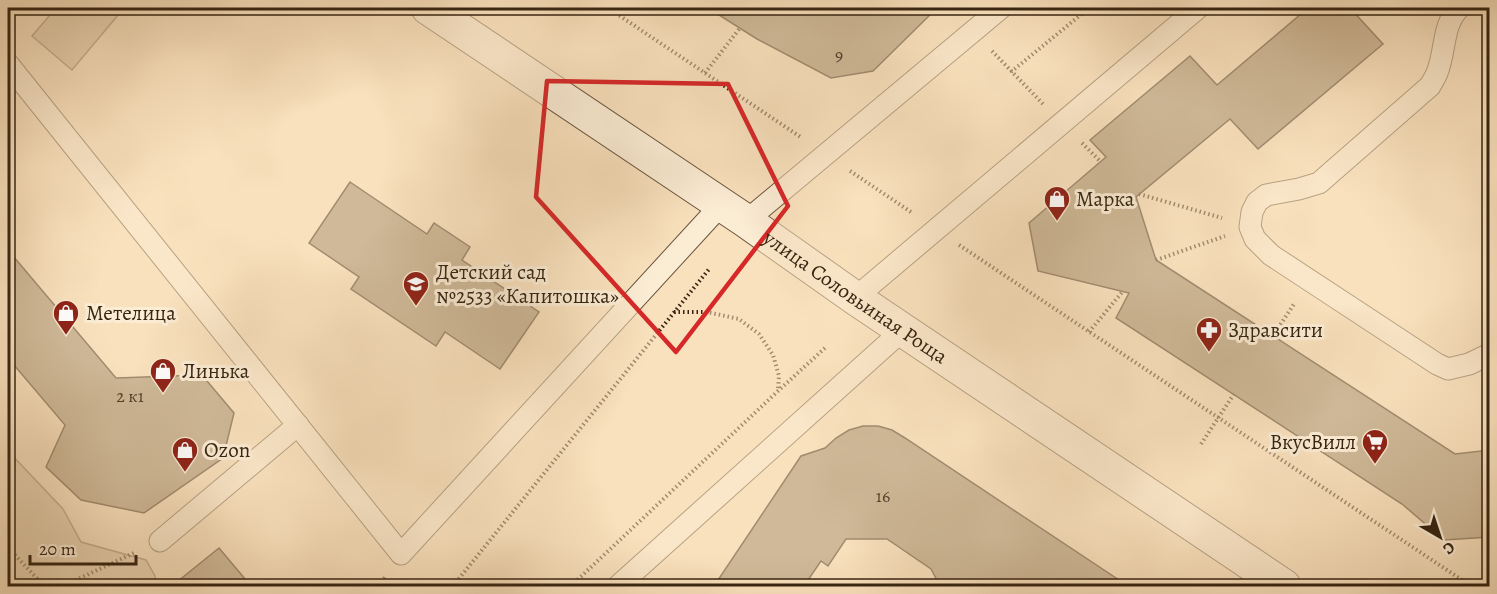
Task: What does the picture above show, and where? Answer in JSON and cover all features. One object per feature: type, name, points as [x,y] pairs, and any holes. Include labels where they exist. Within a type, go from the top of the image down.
[{"type":"street","name":"улица Соловьиная Роща","points":[[428,8],[1284,586]]},
{"type":"lane","points":[[8,64],[401,554],[734,213],[826,154],[1001,8]]},
{"type":"lane","points":[[855,298],[1198,8]]},
{"type":"lane","points":[[1459,8],[1452,14],[1437,74],[1430,86],[1319,183],[1266,195],[1257,202],[1252,212],[1250,227],[1255,239],[1271,255],[1437,364],[1448,369],[1468,364],[1490,354]]},
{"type":"lane","points":[[618,586],[903,330]]},
{"type":"lane","points":[[160,541],[298,425]]},
{"type":"path","points":[[608,8],[936,230],[1471,586]]},
{"type":"path","points":[[1011,72],[1089,8]]},
{"type":"path","points":[[705,73],[740,28]]},
{"type":"path","points":[[973,31],[1062,123]]},
{"type":"path","points":[[1139,194],[1250,227]]},
{"type":"path","points":[[1156,260],[1250,227]]},
{"type":"path","points":[[453,586],[710,268]]},
{"type":"path","points":[[1273,336],[1310,281]]},
{"type":"path","points":[[1089,332],[1124,291]]},
{"type":"path","points":[[674,312],[706,312],[739,319],[759,334],[773,355],[779,376],[778,391]]},
{"type":"path","points":[[571,586],[825,348]]},
{"type":"path","points":[[1201,444],[1234,394]]},
{"type":"path","points":[[63,586],[160,541]]},
{"type":"path","points":[[8,543],[16,556],[44,586]]},
{"type":"highlighted area","points":[[547,81],[728,84],[788,206],[676,352],[536,197]]},
{"type":"shaded area","points":[[56,8],[124,8],[72,70],[32,36]]},
{"type":"shaded area","points":[[8,451],[63,509],[81,542],[146,560],[155,576],[156,586],[8,586]]},
{"type":"building","points":[[708,8],[937,8],[873,71],[831,78],[757,39]]},
{"type":"building","points":[[1308,8],[1350,8],[1383,44],[1258,149],[1230,119],[1136,197],[1156,260],[1455,454],[1490,450],[1490,537],[1444,540],[1402,504],[1116,318],[1129,293],[1038,271],[1029,223],[1106,157],[1090,140],[1190,56],[1217,85]]},
{"type":"building","points":[[350,182],[427,234],[434,223],[470,247],[462,260],[539,312],[500,369],[445,332],[436,346],[351,289],[359,277],[309,243]]},
{"type":"building","points":[[8,250],[116,378],[202,375],[234,413],[223,458],[144,513],[81,500],[46,467],[65,425],[8,358]]},
{"type":"building","points":[[863,426],[878,426],[892,430],[1128,586],[940,586],[931,569],[887,539],[846,539],[828,566],[821,561],[804,586],[714,586],[801,456],[825,448],[849,430]]},
{"type":"building","points":[[219,548],[251,586],[172,586]]},
{"type":"place","name":"Марка","points":[[1057,222]]},
{"type":"place","name":"Детский сад №2533 «Капитошка»","points":[[416,307]]},
{"type":"place","name":"Метелица","points":[[66,336]]},
{"type":"place","name":"Здравсити","points":[[1209,353]]},
{"type":"place","name":"Линька","points":[[163,394]]},
{"type":"place","name":"ВкусВилл","points":[[1375,465]]},
{"type":"place","name":"Ozon","points":[[185,473]]}]
